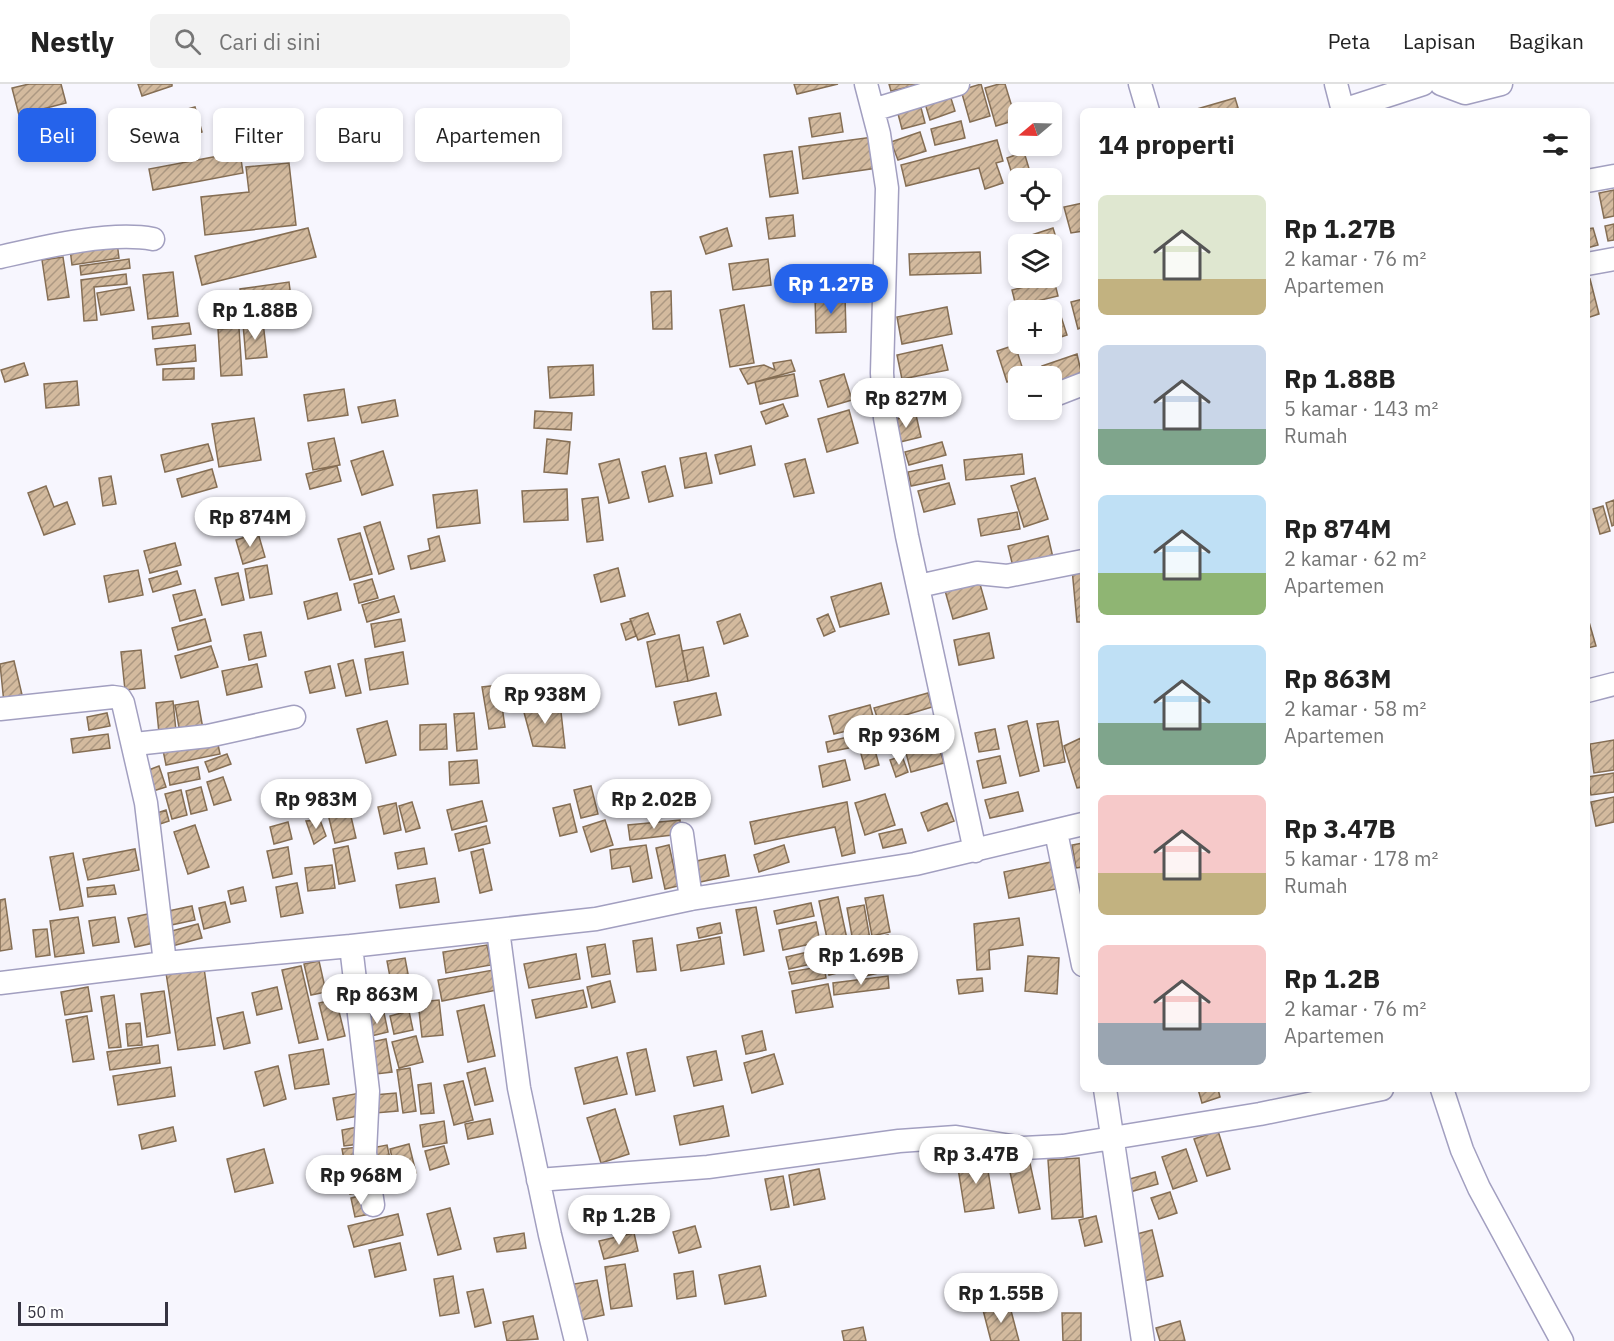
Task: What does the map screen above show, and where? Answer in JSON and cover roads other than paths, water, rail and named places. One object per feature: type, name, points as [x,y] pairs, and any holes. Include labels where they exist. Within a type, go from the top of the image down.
[{"type":"street","points":[[866,84],[887,188],[882,373],[885,418],[975,851]]},
{"type":"street","points":[[873,110],[958,84]]},
{"type":"street","points":[[1140,84],[1147,108]]},
{"type":"street","points":[[1336,84],[1342,108]]},
{"type":"street","points":[[1352,108],[1423,84]]},
{"type":"street","points":[[1441,84],[1465,93],[1501,84]]},
{"type":"street","points":[[1590,180],[1614,176]]},
{"type":"street","points":[[0,256],[51,245],[125,237],[153,239]]},
{"type":"street","points":[[1590,263],[1614,259]]},
{"type":"street","points":[[1062,392],[1080,385]]},
{"type":"street","points":[[919,586],[977,573],[1007,576],[1080,562]]},
{"type":"street","points":[[1590,690],[1614,684]]},
{"type":"street","points":[[0,709],[61,700],[120,698],[130,738],[135,744],[146,803],[165,963]]},
{"type":"street","points":[[135,744],[208,736],[294,717]]},
{"type":"street","points":[[0,983],[165,963],[351,946],[596,918],[691,899],[915,864],[1080,825]]},
{"type":"street","points":[[1056,832],[1080,950]]},
{"type":"street","points":[[682,834],[691,899]]},
{"type":"street","points":[[498,930],[519,1088],[576,1341]]},
{"type":"street","points":[[351,946],[368,1090],[365,1143],[373,1205]]},
{"type":"street","points":[[1105,1092],[1143,1341]]},
{"type":"street","points":[[538,1180],[708,1167],[899,1141],[956,1137],[1023,1148],[1063,1146],[1260,1114],[1367,1092]]},
{"type":"street","points":[[1443,1092],[1462,1150],[1479,1188],[1562,1341]]}]
